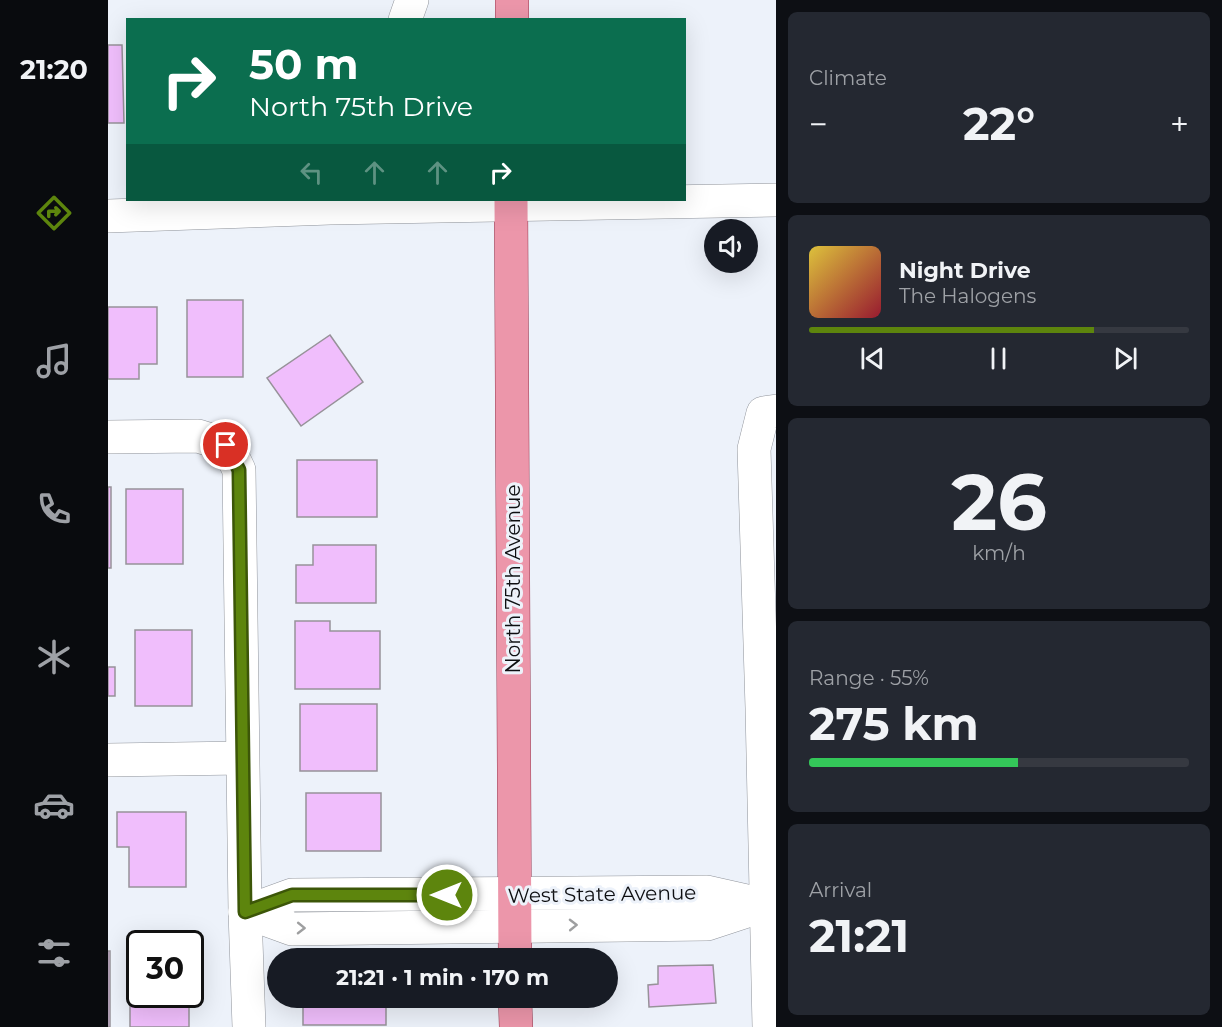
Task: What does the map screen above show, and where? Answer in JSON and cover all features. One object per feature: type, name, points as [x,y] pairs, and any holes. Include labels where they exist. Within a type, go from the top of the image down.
[{"type":"main road","points":[[512,0],[512,18]]},
{"type":"main road","name":"North 75th Avenue","points":[[511,202],[515,948]]},
{"type":"main road","points":[[515,1008],[516,1027]]},
{"type":"street","points":[[406,18],[412,0]]},
{"type":"street","points":[[686,201],[776,200]]},
{"type":"street","points":[[108,216],[346,204],[644,201]]},
{"type":"street","points":[[770,412],[754,449],[770,708],[765,905],[771,1008]]},
{"type":"street","points":[[108,437],[198,436],[226,445],[239,470],[242,758],[249,1027]]},
{"type":"street","points":[[108,760],[242,758]]},
{"type":"street","name":"West State Avenue","points":[[245,912],[292,929],[514,910],[683,908],[706,892],[765,905]]},
{"type":"building","points":[[108,45],[122,45],[124,123],[108,123]]},
{"type":"building","points":[[187,300],[243,300],[243,377],[187,377]]},
{"type":"building","points":[[108,307],[157,307],[157,364],[139,364],[139,379],[108,379]]},
{"type":"building","points":[[330,335],[363,382],[301,426],[267,378]]},
{"type":"building","points":[[297,460],[377,460],[377,517],[297,517]]},
{"type":"building","points":[[108,487],[111,487],[111,568],[108,568]]},
{"type":"building","points":[[126,489],[183,489],[183,564],[126,564]]},
{"type":"building","points":[[313,545],[376,545],[376,603],[296,603],[296,565],[313,565]]},
{"type":"building","points":[[295,621],[330,621],[330,631],[380,631],[380,689],[295,689]]},
{"type":"building","points":[[135,630],[192,630],[192,706],[135,706]]},
{"type":"building","points":[[108,667],[115,667],[115,696],[108,696]]},
{"type":"building","points":[[300,704],[377,704],[377,771],[300,771]]},
{"type":"building","points":[[306,793],[381,793],[381,851],[306,851]]},
{"type":"building","points":[[117,812],[186,812],[186,887],[129,887],[129,847],[117,847]]},
{"type":"building","points":[[108,951],[110,951],[110,1027],[108,1027]]},
{"type":"building","points":[[713,965],[716,1003],[649,1007],[648,985],[658,984],[658,966]]},
{"type":"building","points":[[130,1008],[189,1008],[189,1027],[130,1027]]},
{"type":"building","points":[[303,1008],[386,1008],[386,1025],[303,1025]]},
{"type":"route","points":[[226,445],[239,470],[245,912],[292,895],[447,895]]}]
